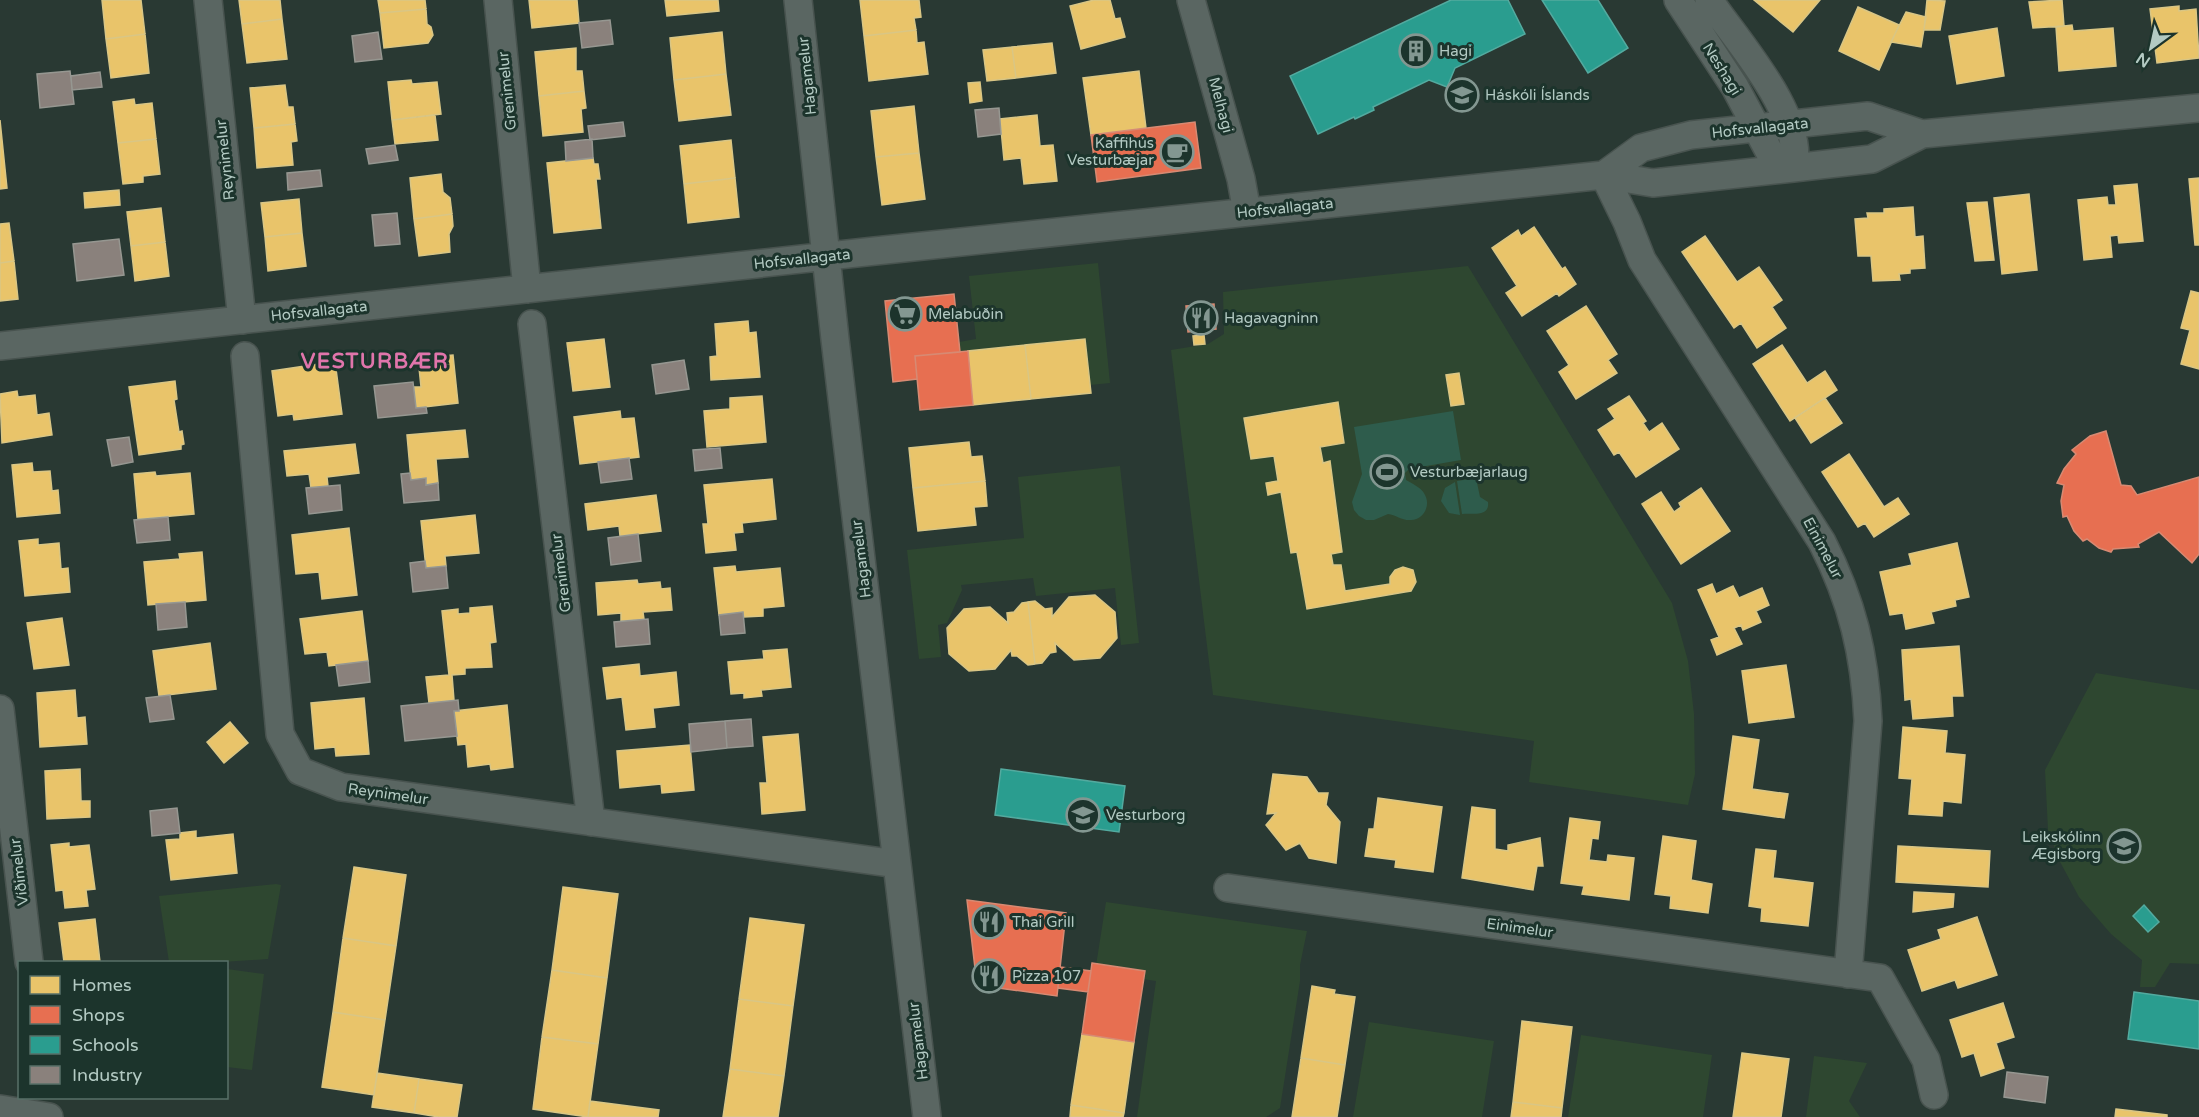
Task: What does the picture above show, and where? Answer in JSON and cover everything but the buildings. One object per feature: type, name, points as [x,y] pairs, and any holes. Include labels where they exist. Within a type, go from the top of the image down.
[{"type":"street","name":"Reynimelur","points":[[208,0],[242,320]]},
{"type":"street","name":"Grenimelur","points":[[498,0],[527,289]]},
{"type":"street","name":"Hagamelur","points":[[798,0],[927,1117]]},
{"type":"street","name":"Melhagi","points":[[1191,0],[1241,179],[1246,212]]},
{"type":"street","name":"Neshagi","points":[[1678,0],[1735,87],[1771,155],[1789,168],[1797,156],[1791,125],[1763,74],[1708,0]]},
{"type":"street","name":"Hofsvallagata","points":[[0,346],[826,256],[1604,175],[1653,183],[1872,159],[1922,134],[2192,111]]},
{"type":"street","name":"Hofsvallagata","points":[[1604,175],[1641,148],[1691,135],[1869,116],[1922,134]]},
{"type":"street","name":"Einimelur","points":[[1604,175],[1628,222],[1642,260],[1822,542],[1837,571],[1850,607],[1860,644],[1866,682],[1868,721],[1848,974]]},
{"type":"street","name":"Grenimelur","points":[[531,324],[591,822]]},
{"type":"street","name":"Reynimelur","points":[[245,356],[280,734],[300,771],[341,787],[897,864]]},
{"type":"street","name":"Víðimelur","points":[[0,709],[29,961]]},
{"type":"street","name":"Einimelur","points":[[1228,888],[1880,978],[1926,1060],[1934,1095]]},
{"type":"street","points":[[0,1109],[47,1117],[44,1099]]},
{"type":"shaded area","points":[[1098,263],[1110,383],[1090,385],[1085,339],[960,352],[959,342],[976,339],[969,276]]},
{"type":"shaded area","points":[[1468,266],[1672,603],[1688,661],[1694,714],[1695,774],[1688,805],[1529,782],[1534,741],[1213,695],[1171,350],[1208,344],[1224,334],[1223,292]]},
{"type":"shaded area","points":[[1453,411],[1461,460],[1409,469],[1405,473],[1406,480],[1424,493],[1427,499],[1425,512],[1419,518],[1408,520],[1388,514],[1374,520],[1366,520],[1359,516],[1352,502],[1362,474],[1354,427]]},
{"type":"shaded area","points":[[1120,466],[1139,643],[1121,645],[1115,588],[1036,596],[1033,578],[961,585],[962,590],[947,623],[938,625],[941,657],[919,659],[907,550],[1024,538],[1018,477]]},
{"type":"shaded area","points":[[1476,478],[1480,497],[1488,502],[1488,507],[1484,512],[1462,514],[1457,481]]},
{"type":"shaded area","points":[[1455,482],[1460,515],[1449,513],[1441,501],[1445,488]]},
{"type":"shaded area","name":"Leikskólinn Ægisborg","points":[[2096,673],[2199,690],[2199,964],[2170,963],[2155,987],[2140,987],[2142,960],[2111,934],[2079,897],[2059,860],[2048,830],[2045,770]]},
{"type":"shaded area","points":[[281,885],[268,959],[228,962],[169,961],[159,896]]},
{"type":"shaded area","points":[[1106,902],[1307,931],[1280,1108],[1266,1117],[1137,1117],[1156,981],[1095,972]]},
{"type":"shaded area","points":[[228,969],[264,974],[252,1070],[228,1067]]},
{"type":"shaded area","points":[[1369,1022],[1494,1041],[1482,1117],[1353,1117]]},
{"type":"shaded area","points":[[1581,1035],[1712,1055],[1703,1117],[1568,1117]]},
{"type":"shaded area","points":[[1814,1056],[1867,1063],[1849,1101],[1860,1117],[1806,1117]]},
{"type":"place","name":"Hagi","points":[[1416,51]]},
{"type":"place","name":"Háskóli Íslands","points":[[1462,95]]},
{"type":"place","name":"Kaffihús Vesturbæjar","points":[[1177,152]]},
{"type":"place","name":"Melabúðin","points":[[905,314]]},
{"type":"place","name":"Hagavagninn","points":[[1201,318]]},
{"type":"place","name":"Vesturbæjarlaug","points":[[1387,472]]},
{"type":"place","name":"Vesturborg","points":[[1083,815]]},
{"type":"place","name":"Leikskólinn Ægisborg","points":[[2124,846]]},
{"type":"place","name":"Thai Grill","points":[[989,922]]},
{"type":"place","name":"Pizza 107","points":[[989,976]]},
{"type":"district","name":"VESTURBÆR","points":[[375,361]]}]
